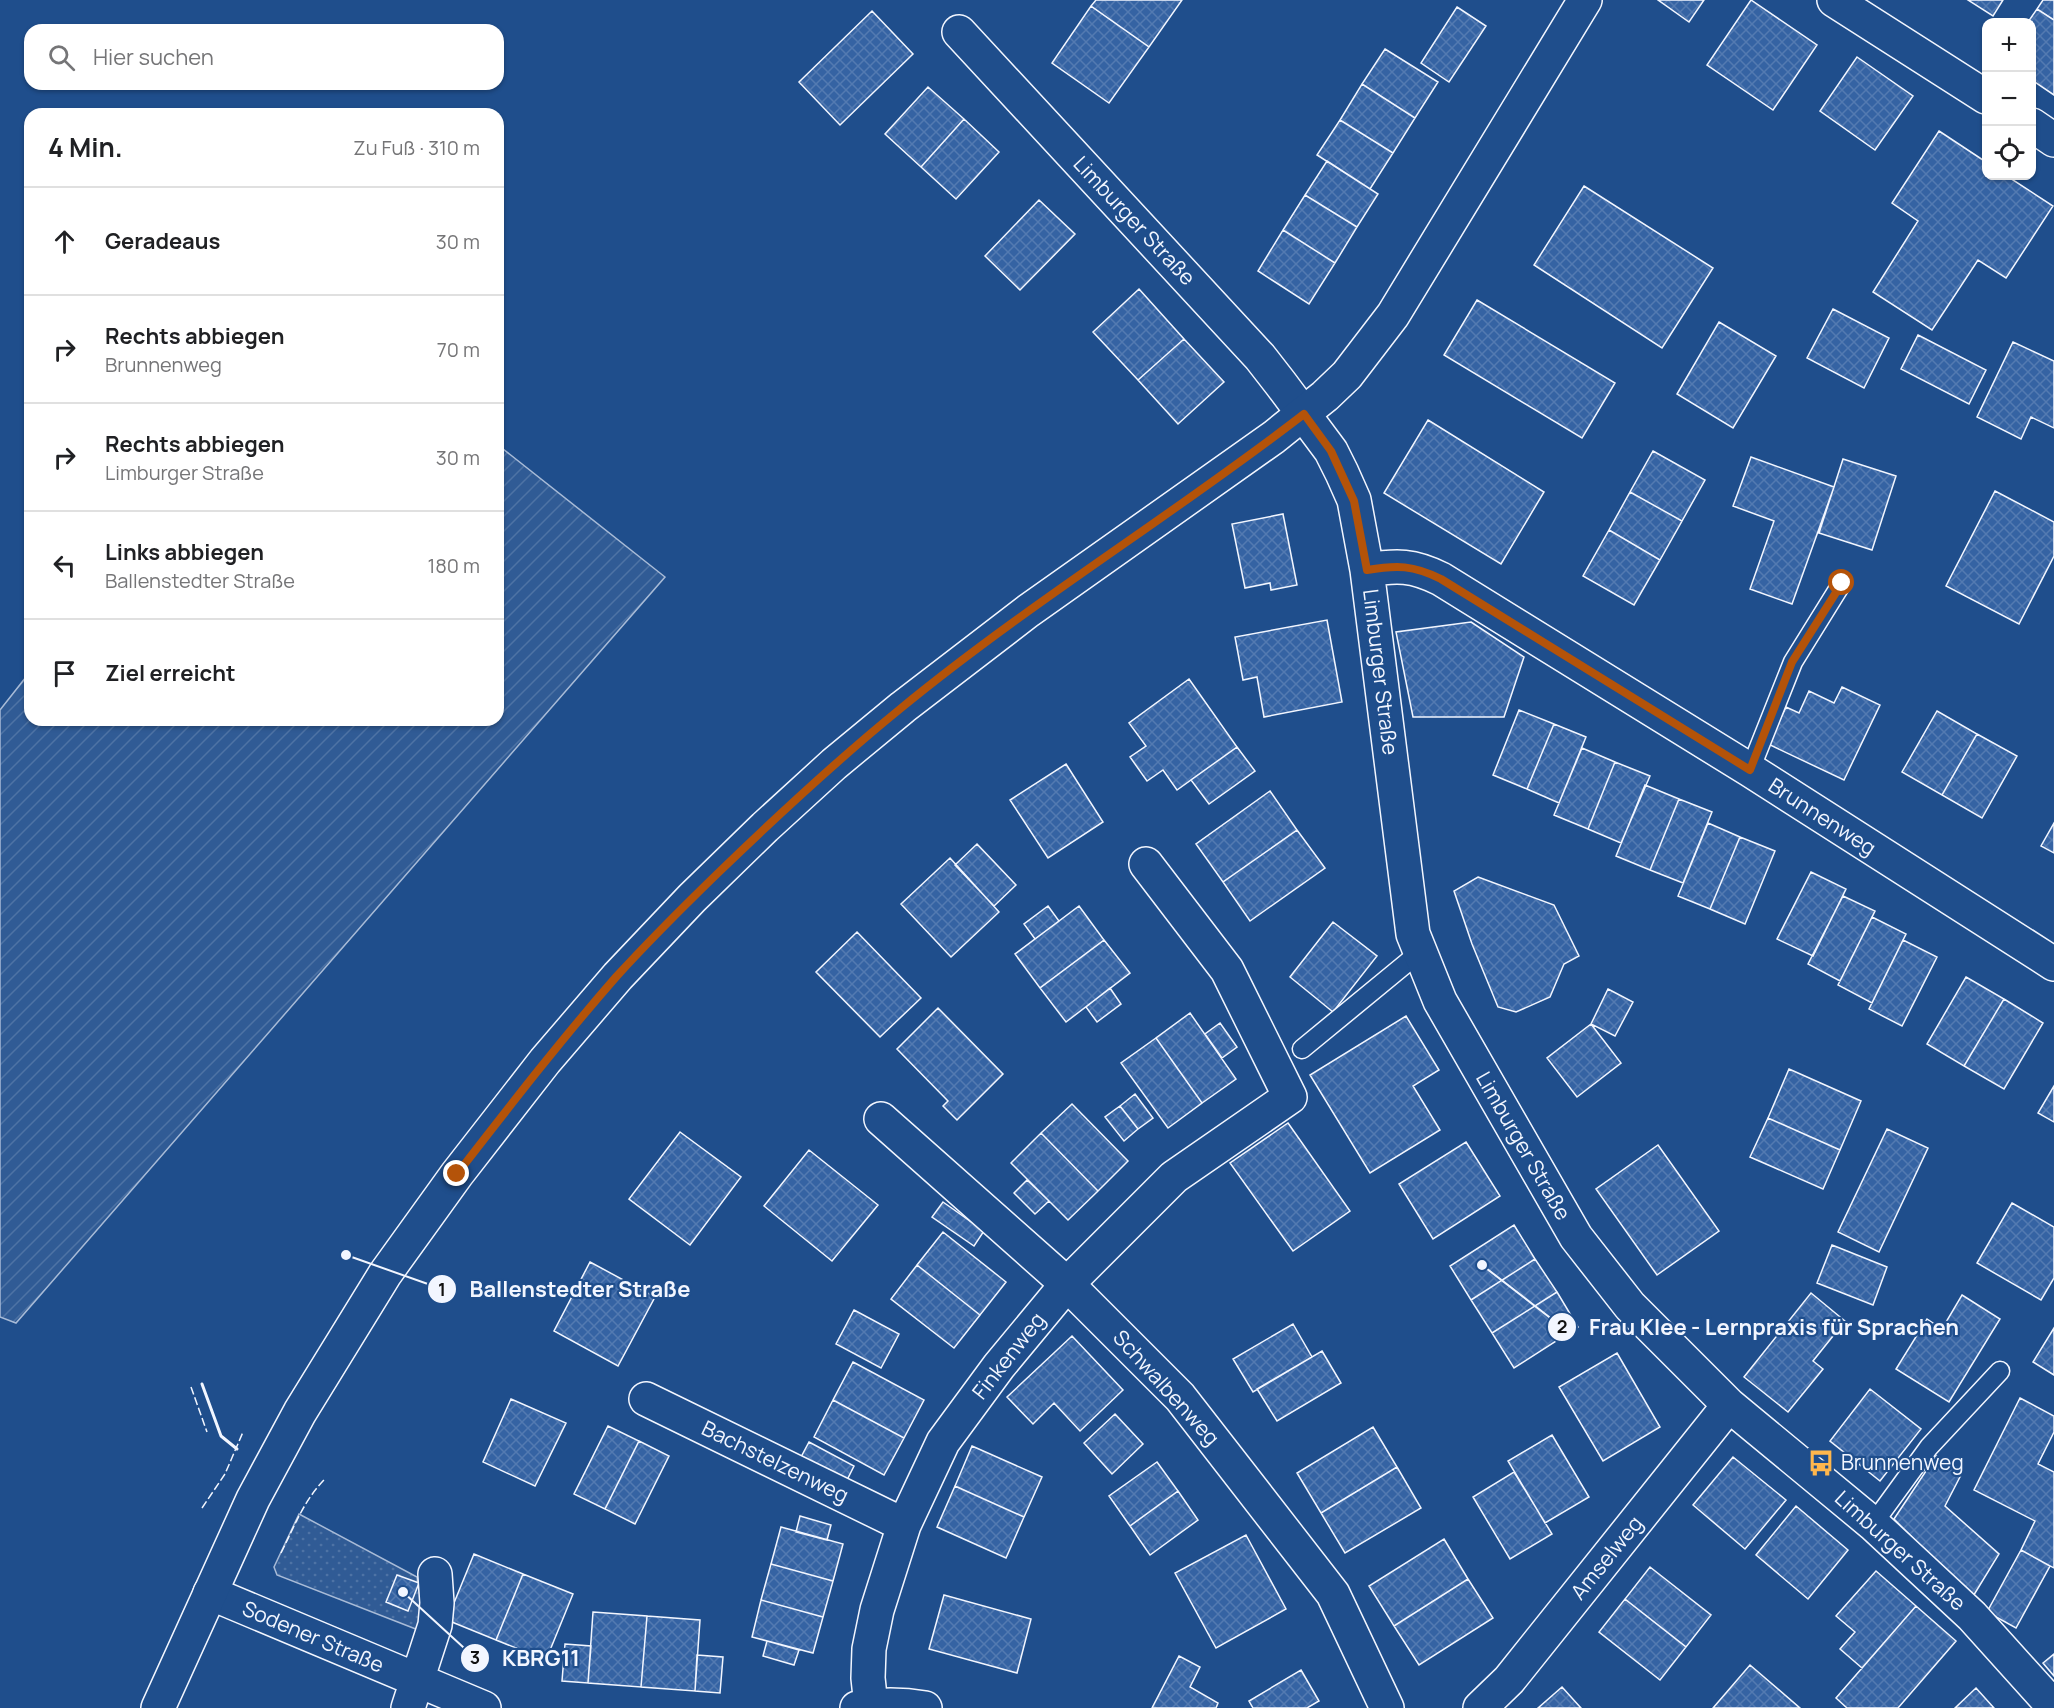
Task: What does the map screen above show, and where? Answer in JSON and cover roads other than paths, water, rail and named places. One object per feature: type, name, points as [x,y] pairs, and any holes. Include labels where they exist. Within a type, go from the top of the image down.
[{"type":"street","points":[[158,1708],[253,1499],[300,1412],[385,1274],[457,1174],[545,1060],[618,975],[692,898],[808,788],[903,707],[1028,611],[1304,414],[1347,375],[1393,315],[1585,0]]},
{"type":"street","points":[[1834,0],[1982,94]]},
{"type":"street","name":"Limburger Straße","points":[[959,32],[1260,357],[1331,451],[1354,501],[1367,570],[1413,934],[1440,1001],[1576,1237],[1630,1306],[1729,1405],[1874,1524],[1972,1616],[2054,1707]]},
{"type":"street","points":[[2033,126],[2054,140]]},
{"type":"street","name":"Brunnenweg","points":[[1367,570],[1392,566],[1409,567],[1441,579],[1750,770],[2054,964]]},
{"type":"street","name":"Finkenweg","points":[[864,1707],[869,1649],[876,1610],[904,1525],[943,1442],[999,1366],[1067,1284],[1174,1177],[1290,1097],[1227,969],[1146,864]]},
{"type":"street","name":"Schwalbenweg","points":[[881,1119],[1067,1284],[1180,1397],[1333,1594],[1387,1708]]},
{"type":"street","name":"Bachstelzenweg","points":[[646,1399],[904,1525]]},
{"type":"street","name":"Amselweg","points":[[1480,1708],[1509,1680],[1729,1405]]},
{"type":"street","points":[[435,1574],[437,1603],[435,1624],[412,1694],[484,1708]]},
{"type":"street","name":"Sodener Straße","points":[[210,1593],[412,1694]]},
{"type":"street","points":[[864,1707],[908,1705],[925,1708]]},
{"type":"lane","points":[[1750,770],[1792,662],[1842,583]]},
{"type":"lane","points":[[1302,1049],[1420,951]]},
{"type":"lane","points":[[1874,1524],[1929,1447],[2000,1371]]},
{"type":"place","name":"Ballenstedter Straße","points":[[346,1255]]},
{"type":"place","name":"Frau Klee - Lernpraxis für Sprachen","points":[[1482,1265]]},
{"type":"place","name":"Brunnenweg","points":[[1821,1463]]},
{"type":"place","name":"KBRG11","points":[[403,1592]]}]
